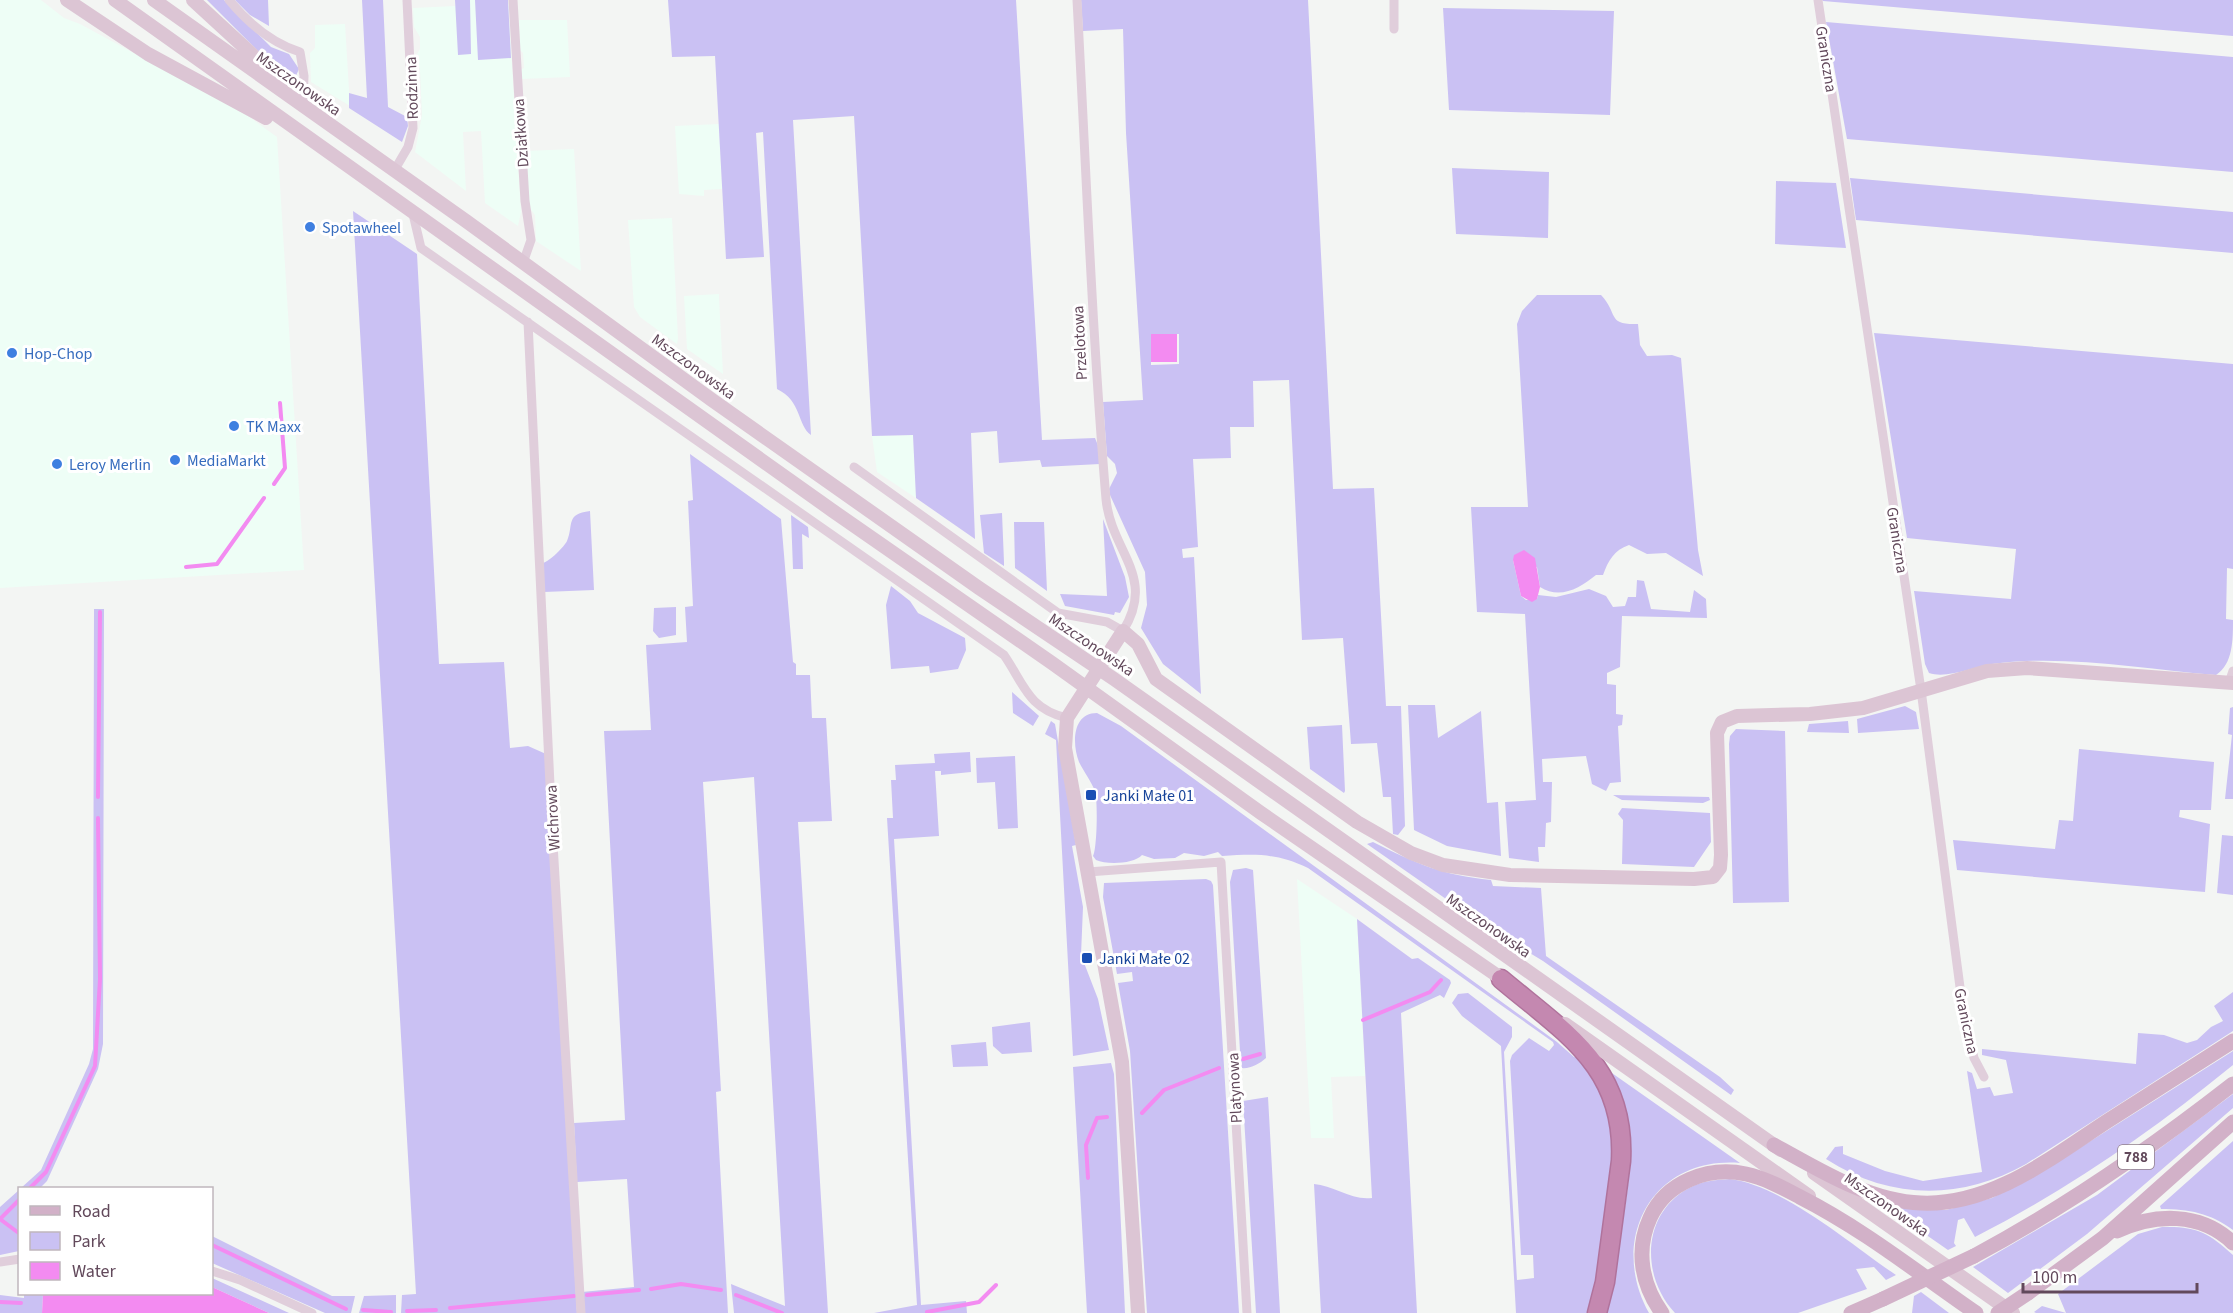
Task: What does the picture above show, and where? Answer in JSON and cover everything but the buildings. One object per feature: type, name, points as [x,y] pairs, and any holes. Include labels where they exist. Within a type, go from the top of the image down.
[{"type":"highway","points":[[1501,978],[1582,1048],[1608,1085],[1617,1109],[1622,1142],[1621,1161],[1605,1282],[1597,1313]]},
{"type":"main road","points":[[67,0],[148,54],[315,145]]},
{"type":"main road","points":[[115,0],[315,145],[1086,687],[1261,813],[1501,978],[1976,1313]]},
{"type":"main road","name":"Mszczonowska","points":[[154,0],[921,547],[1098,668],[2013,1313]]},
{"type":"main road","points":[[192,0],[326,122]]},
{"type":"main road","points":[[1123,632],[1138,644],[1156,679],[1357,822],[1410,854],[1443,865],[1510,875],[1694,879],[1713,877],[1720,868],[1717,734],[1722,722],[1737,716],[1810,714],[1863,708],[1987,671],[2027,668],[2232,679]]},
{"type":"main road","name":"Przelotowa","points":[[1067,718],[1123,632]]},
{"type":"main road","points":[[1067,718],[1065,732],[1067,763],[1125,1088],[1138,1313]]},
{"type":"main road","points":[[1774,1145],[1878,1196],[1922,1203],[1956,1200],[1991,1190],[2033,1169],[2233,1041]]},
{"type":"main road","name":"788","points":[[1851,1313],[1974,1256],[2087,1189],[2182,1123],[2233,1084]]},
{"type":"main road","name":"788","points":[[2103,1238],[2233,1122]]},
{"type":"main road","points":[[1662,1313],[1652,1299],[1645,1280],[1642,1242],[1652,1214],[1662,1198],[1687,1180],[1715,1172],[1746,1174],[1770,1182],[1839,1217]]},
{"type":"main road","points":[[1998,1313],[2103,1238],[2142,1222],[2177,1218],[2198,1221],[2218,1231],[2233,1244]]},
{"type":"street","points":[[229,0],[255,27],[280,44],[300,52],[304,76],[303,101]]},
{"type":"street","name":"Rodzinna","points":[[394,171],[408,147],[412,128],[407,0]]},
{"type":"street","name":"Działkowa","points":[[513,0],[525,201],[531,240],[523,263]]},
{"type":"street","name":"Przelotowa","points":[[1077,0],[1099,420],[1107,501],[1111,522],[1135,582],[1137,596],[1132,614],[1123,632]]},
{"type":"street","points":[[1394,0],[1394,29]]},
{"type":"street","name":"Graniczna","points":[[1818,0],[1921,690],[1963,1010],[1974,1058],[1984,1077]]},
{"type":"street","points":[[413,214],[421,248],[1004,655],[1031,700],[1052,714],[1067,718]]},
{"type":"street","name":"Wichrowa","points":[[528,322],[552,827],[581,1313]]},
{"type":"street","points":[[854,467],[1058,613],[1107,622],[1123,632]]},
{"type":"street","name":"Platynowa","points":[[1088,872],[1221,862],[1247,1313]]},
{"type":"street","points":[[0,1262],[18,1259]]},
{"type":"street","points":[[213,1271],[312,1313]]},
{"type":"shaded area","points":[[0,0],[41,0],[64,18],[80,24],[241,111],[277,137],[304,570],[0,588]]},
{"type":"shaded area","points":[[455,0],[508,0],[521,212],[518,226],[485,203],[481,131],[463,132],[466,191],[415,152],[422,115],[420,70],[416,56],[420,49],[420,37],[414,27],[413,8],[455,6]]},
{"type":"shaded area","points":[[519,20],[567,20],[570,77],[521,79],[520,70],[524,68],[523,53],[520,50]]},
{"type":"shaded area","points":[[345,24],[350,106],[311,82],[310,53],[315,48],[315,25]]},
{"type":"shaded area","points":[[719,124],[722,189],[704,190],[704,196],[679,194],[675,126]]},
{"type":"shaded area","points":[[574,149],[581,271],[536,241],[535,215],[529,207],[525,151]]},
{"type":"shaded area","points":[[672,218],[677,344],[640,317],[634,307],[628,220]]},
{"type":"shaded area","points":[[719,294],[723,374],[687,349],[684,296]]},
{"type":"shaded area","points":[[913,435],[916,498],[877,472],[872,436]]},
{"type":"shaded area","points":[[1297,879],[1357,919],[1365,1076],[1331,1077],[1334,1138],[1311,1138]]},
{"type":"green space","points":[[207,0],[224,0],[271,47],[289,54],[299,69],[294,80],[256,49]]},
{"type":"green space","points":[[235,0],[268,0],[269,26],[250,15]]},
{"type":"green space","points":[[362,0],[383,0],[388,107],[407,117],[408,126],[402,142],[349,108],[349,93],[367,98]]},
{"type":"green space","points":[[455,0],[470,0],[471,54],[458,55]]},
{"type":"green space","points":[[475,0],[508,0],[511,58],[478,60]]},
{"type":"green space","points":[[668,0],[1016,0],[1042,440],[1095,438],[1099,448],[1100,464],[1042,467],[1040,460],[999,463],[997,431],[971,433],[975,539],[916,498],[913,435],[872,436],[854,116],[793,120],[811,435],[807,431],[791,400],[777,389],[763,132],[756,133],[764,257],[726,259],[715,56],[672,57]]},
{"type":"green space","points":[[1081,0],[1308,0],[1333,489],[1374,488],[1386,706],[1401,706],[1405,826],[1398,835],[1393,834],[1391,797],[1383,797],[1377,743],[1351,744],[1343,638],[1302,640],[1289,380],[1253,381],[1254,427],[1230,427],[1231,458],[1193,459],[1198,547],[1182,549],[1183,558],[1194,557],[1201,694],[1163,664],[1141,628],[1147,605],[1145,572],[1110,495],[1109,489],[1117,473],[1115,464],[1107,456],[1103,402],[1143,400],[1126,133],[1123,29],[1083,31]],"holes":[[[1151,334],[1179,334],[1179,364],[1151,365]]]},
{"type":"green space","points":[[2233,0],[2233,36],[1823,1]]},
{"type":"green space","points":[[1443,8],[1614,11],[1610,115],[1449,110]]},
{"type":"green space","points":[[1826,22],[2233,57],[2233,172],[1847,139]]},
{"type":"green space","points":[[1452,168],[1549,172],[1548,238],[1456,234]]},
{"type":"green space","points":[[1850,178],[2233,212],[2233,253],[1856,220]]},
{"type":"green space","points":[[1776,181],[1836,183],[1846,248],[1775,244]]},
{"type":"green space","points":[[353,211],[417,254],[439,664],[504,662],[510,748],[528,746],[546,754],[577,1313],[401,1313],[402,1295],[416,1294]]},
{"type":"green space","points":[[1537,295],[1601,295],[1617,320],[1621,323],[1638,324],[1640,345],[1647,356],[1672,355],[1681,358],[1698,550],[1703,576],[1666,553],[1647,554],[1629,545],[1612,557],[1603,575],[1596,575],[1570,591],[1547,591],[1540,587],[1537,567],[1513,560],[1521,596],[1526,600],[1537,599],[1538,595],[1556,597],[1589,589],[1606,596],[1613,607],[1625,606],[1628,597],[1636,597],[1637,580],[1644,581],[1651,609],[1690,612],[1694,590],[1706,599],[1707,618],[1622,616],[1620,667],[1607,673],[1607,684],[1616,685],[1616,714],[1623,715],[1622,725],[1618,726],[1621,782],[1610,783],[1606,791],[1592,784],[1586,756],[1542,759],[1543,782],[1552,782],[1551,822],[1546,823],[1545,847],[1538,847],[1539,862],[1509,858],[1505,802],[1536,800],[1525,614],[1477,612],[1471,507],[1528,507],[1517,324],[1522,311]]},
{"type":"green space","points":[[1874,333],[2233,364],[2233,569],[2227,568],[2226,619],[2233,620],[2233,635],[2229,658],[2222,670],[2216,675],[2103,664],[2019,661],[1992,664],[1944,675],[1929,673],[1925,664],[1914,591],[2011,599],[2016,549],[1907,538]]},
{"type":"green space","points":[[690,454],[781,519],[793,662],[796,664],[796,675],[810,675],[812,718],[826,718],[832,821],[798,822],[828,1313],[734,1313],[731,1284],[785,1306],[754,777],[703,782],[721,1091],[716,1092],[728,1313],[584,1313],[582,1292],[634,1287],[627,1179],[577,1182],[574,1123],[625,1120],[604,731],[651,730],[646,645],[687,642],[685,607],[693,606],[688,501],[693,500]]},
{"type":"green space","points":[[590,511],[594,590],[544,592],[543,563],[553,557],[565,544],[574,518],[582,512]]},
{"type":"green space","points":[[1002,513],[1004,566],[984,553],[980,515]]},
{"type":"green space","points":[[791,515],[808,527],[809,538],[802,534],[803,569],[793,569]]},
{"type":"green space","points":[[1103,519],[1125,577],[1129,597],[1120,613],[1115,612],[1114,615],[1065,606],[1060,594],[1107,596]]},
{"type":"green space","points":[[1014,522],[1044,522],[1047,591],[1015,568]]},
{"type":"green space","points":[[891,586],[910,601],[918,613],[965,638],[966,650],[958,669],[930,673],[929,666],[891,669],[886,605]]},
{"type":"green space","points":[[676,607],[676,635],[659,638],[653,631],[654,608]]},
{"type":"green space","points":[[94,609],[104,609],[103,1044],[98,1069],[47,1181],[41,1187],[22,1187],[41,1170],[89,1064],[93,1049]]},
{"type":"green space","points":[[1012,692],[1039,716],[1033,726],[1013,713]]},
{"type":"green space","points":[[1408,705],[1435,705],[1438,738],[1481,711],[1487,803],[1498,802],[1501,856],[1447,846],[1414,830]]},
{"type":"green space","points":[[1905,706],[1916,712],[1919,729],[1858,733],[1857,719]]},
{"type":"green space","points":[[2233,707],[2233,799],[2225,799],[2232,735],[2228,734],[2230,708]]},
{"type":"green space","points":[[1097,713],[1121,726],[1557,1042],[1574,1057],[1579,1058],[1602,1088],[1615,1138],[1599,1282],[1590,1313],[1516,1313],[1501,1046],[1462,1016],[1452,1003],[1458,994],[1468,993],[1512,1027],[1512,1037],[1504,1052],[1517,1280],[1534,1278],[1533,1255],[1521,1255],[1510,1061],[1512,1055],[1529,1038],[1549,1051],[1554,1045],[1553,1042],[1308,868],[1297,863],[1266,856],[1222,856],[1218,852],[1204,856],[1184,853],[1175,858],[1154,859],[1142,855],[1120,863],[1096,860],[1093,856],[1096,835],[1096,796],[1079,762],[1075,739],[1078,724],[1083,718]]},
{"type":"green space","points":[[1051,721],[1055,724],[1076,845],[1072,846],[1083,907],[1081,955],[1098,999],[1109,1050],[1073,1056],[1056,740],[1045,734]]},
{"type":"green space","points":[[1848,721],[1849,733],[1807,732],[1809,724]]},
{"type":"green space","points":[[1342,725],[1344,793],[1310,769],[1307,727]]},
{"type":"green space","points":[[1736,729],[1785,731],[1789,902],[1733,903],[1729,744],[1730,736]]},
{"type":"green space","points":[[2079,749],[2214,762],[2211,810],[2180,810],[2179,817],[2210,824],[2205,892],[1957,870],[1953,840],[2055,849],[2059,820],[2073,821]]},
{"type":"green space","points":[[970,752],[971,772],[941,775],[941,771],[935,771],[939,836],[894,839],[921,1305],[966,1301],[967,1313],[874,1313],[917,1305],[887,818],[893,818],[891,780],[896,780],[895,765],[935,763],[934,754]]},
{"type":"green space","points":[[1015,756],[1018,828],[998,829],[995,782],[977,783],[976,758]]},
{"type":"green space","points":[[1613,795],[1709,797],[1710,800],[1703,803],[1622,800]]},
{"type":"green space","points":[[1622,808],[1710,813],[1711,842],[1694,867],[1622,864],[1623,820],[1618,814]]},
{"type":"green space","points":[[2222,835],[2233,836],[2233,895],[2217,893]]},
{"type":"green space","points":[[1373,842],[1403,857],[1444,872],[1491,880],[1493,886],[1541,888],[1546,956],[1720,1077],[1734,1090],[1731,1095],[1543,961],[1482,924],[1367,844]]},
{"type":"green space","points":[[1246,868],[1253,870],[1266,1058],[1255,1066],[1241,1068],[1230,882],[1233,870]]},
{"type":"green space","points":[[1206,879],[1213,885],[1239,1313],[1147,1313],[1130,1051],[1118,983],[1133,981],[1132,972],[1117,974],[1103,897],[1104,883]]},
{"type":"green space","points":[[1357,919],[1412,959],[1418,958],[1451,983],[1444,998],[1440,995],[1401,1013],[1417,1313],[1321,1313],[1314,1184],[1357,1197],[1372,1198]]},
{"type":"green space","points":[[2233,992],[2233,1031],[2026,1164],[2001,1176],[1976,1185],[1925,1191],[1875,1182],[1850,1173],[1826,1159],[1835,1147],[1843,1146],[1843,1154],[1885,1171],[1923,1181],[1982,1172],[1967,1071],[1972,1073],[1977,1089],[1990,1087],[1994,1096],[2013,1093],[2006,1060],[1982,1055],[1982,1049],[2136,1064],[2138,1033],[2164,1035],[2187,1043],[2197,1040],[2211,1027],[2223,1021],[2214,1006]]},
{"type":"green space","points":[[1030,1022],[1032,1052],[1002,1054],[993,1046],[992,1027]]},
{"type":"green space","points":[[986,1042],[988,1066],[953,1067],[951,1045]]},
{"type":"green space","points":[[2233,1051],[2233,1065],[2140,1136],[2076,1179],[2010,1219],[1975,1237],[1964,1218],[1958,1220],[1954,1243],[1956,1246],[1948,1250],[1886,1207],[1946,1210],[1992,1198],[2040,1173]]},
{"type":"green space","points":[[1111,1063],[1114,1074],[1125,1313],[1087,1313],[1073,1067]]},
{"type":"green space","points":[[1609,1071],[1740,1163],[1709,1164],[1683,1173],[1662,1188],[1646,1208],[1637,1232],[1634,1258],[1638,1285],[1649,1313],[1606,1313],[1614,1281],[1630,1167],[1626,1108]]},
{"type":"green space","points":[[2233,1094],[2233,1108],[2087,1234],[2008,1293],[1973,1267],[2097,1195]]},
{"type":"green space","points":[[1268,1097],[1280,1313],[1256,1313],[1243,1101]]},
{"type":"green space","points":[[2233,1141],[2233,1230],[2199,1213],[2161,1209],[2160,1206]]},
{"type":"green space","points":[[1730,1179],[1751,1184],[1794,1204],[1896,1275],[1886,1280],[1874,1267],[1856,1269],[1867,1289],[1798,1313],[1675,1313],[1656,1282],[1651,1247],[1655,1229],[1662,1213],[1673,1199],[1689,1188],[1704,1182]]},
{"type":"green space","points":[[18,1191],[18,1251],[0,1255],[0,1207]]},
{"type":"green space","points":[[2162,1227],[2193,1229],[2209,1236],[2233,1255],[2233,1313],[2066,1313],[2058,1294],[2138,1234]]},
{"type":"green space","points":[[213,1236],[332,1296],[355,1296],[351,1313],[325,1313],[213,1263]]},
{"type":"green space","points":[[213,1278],[289,1313],[269,1313],[213,1287]]},
{"type":"green space","points":[[1921,1292],[1949,1313],[1912,1313],[1914,1296]]},
{"type":"green space","points":[[0,1295],[24,1298],[24,1295],[43,1295],[42,1313],[0,1313]]},
{"type":"green space","points":[[396,1295],[396,1313],[359,1313],[364,1296]]},
{"type":"green space","points":[[2042,1306],[2066,1313],[2036,1313],[2034,1312]]},
{"type":"water","points":[[1151,334],[1177,334],[1177,362],[1151,362]]},
{"type":"water","points":[[1524,550],[1535,558],[1540,587],[1537,599],[1532,602],[1521,596],[1513,560],[1514,555]]},
{"type":"water","points":[[213,1287],[269,1313],[42,1313],[43,1295],[213,1295]]},
{"type":"waterway","points":[[274,484],[285,468],[280,403]]},
{"type":"waterway","points":[[186,567],[217,564],[264,498]]},
{"type":"waterway","points":[[98,797],[100,612]]},
{"type":"waterway","points":[[31,1187],[46,1172],[95,1066],[100,979],[98,818]]},
{"type":"waterway","points":[[1363,1020],[1430,992],[1441,980]]},
{"type":"waterway","points":[[1243,1059],[1260,1054]]},
{"type":"waterway","points":[[1142,1113],[1164,1090],[1219,1068]]},
{"type":"waterway","points":[[1088,1178],[1086,1145],[1097,1118],[1107,1117]]},
{"type":"waterway","points":[[0,1219],[18,1201]]},
{"type":"waterway","points":[[0,1219],[18,1232]]},
{"type":"waterway","points":[[213,1245],[346,1309]]},
{"type":"waterway","points":[[651,1289],[681,1284],[721,1290]]},
{"type":"waterway","points":[[927,1312],[979,1302],[996,1285]]},
{"type":"waterway","points":[[587,1295],[639,1290]]},
{"type":"waterway","points":[[736,1295],[782,1313]]},
{"type":"waterway","points":[[450,1308],[574,1296]]},
{"type":"waterway","points":[[0,1302],[21,1303]]},
{"type":"waterway","points":[[363,1310],[391,1312]]},
{"type":"waterway","points":[[407,1311],[436,1310]]},
{"type":"place","name":"Spotawheel","points":[[310,227]]},
{"type":"place","name":"Hop-Chop","points":[[12,353]]},
{"type":"place","name":"TK Maxx","points":[[234,426]]},
{"type":"place","name":"MediaMarkt","points":[[175,460]]},
{"type":"place","name":"Leroy Merlin","points":[[57,464]]},
{"type":"place","name":"Janki Małe 01","points":[[1091,795]]},
{"type":"place","name":"Janki Małe 02","points":[[1087,958]]}]
